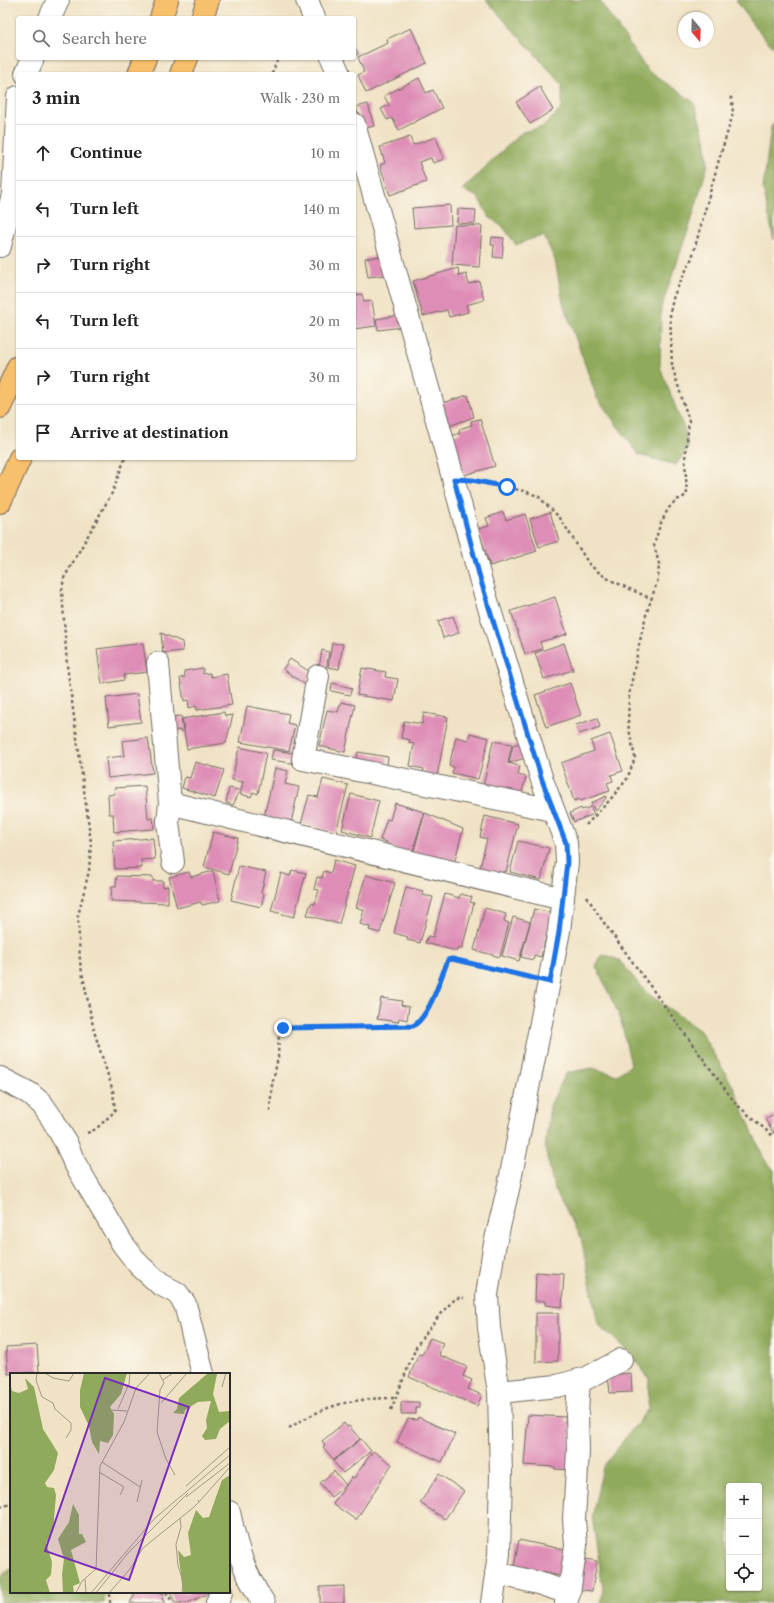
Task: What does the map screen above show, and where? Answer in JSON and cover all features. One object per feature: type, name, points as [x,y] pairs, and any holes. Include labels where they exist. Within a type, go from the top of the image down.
[{"type":"highway","points":[[162,16],[167,0]]},
{"type":"highway","points":[[203,16],[208,0]]},
{"type":"highway","points":[[140,72],[144,60]]},
{"type":"highway","points":[[182,72],[186,60]]},
{"type":"highway","points":[[0,407],[16,371]]},
{"type":"highway","points":[[0,502],[19,460]]},
{"type":"street","points":[[51,16],[58,0]]},
{"type":"street","points":[[306,0],[313,16]]},
{"type":"street","points":[[27,72],[32,60]]},
{"type":"street","points":[[333,60],[338,72]]},
{"type":"street","points":[[356,131],[454,479],[480,578],[542,780],[566,852],[559,932],[550,982],[525,1096],[509,1185],[494,1248],[487,1296],[489,1328],[499,1392],[501,1474],[499,1554],[492,1603]]},
{"type":"street","points":[[0,246],[13,194],[16,136]]},
{"type":"street","points":[[158,664],[170,803],[168,822],[173,862]]},
{"type":"street","points":[[318,676],[303,759],[552,810]]},
{"type":"street","points":[[170,803],[563,898]]},
{"type":"street","points":[[0,1078],[29,1093],[42,1104],[66,1143],[74,1162],[122,1243],[139,1265],[160,1284],[177,1293],[185,1304],[203,1373]]},
{"type":"street","points":[[499,1392],[557,1386],[587,1378],[621,1360]]},
{"type":"street","points":[[496,1573],[538,1583],[568,1598],[576,1546],[574,1519],[578,1451],[577,1414],[579,1380]]},
{"type":"street","points":[[230,1521],[235,1564],[264,1603]]},
{"type":"street","points":[[217,1603],[221,1593]]},
{"type":"path","points":[[273,72],[277,60]]},
{"type":"path","points":[[729,94],[732,100],[733,114],[692,258],[674,295],[670,312],[672,366],[689,421],[685,460],[687,495],[675,501],[668,509],[660,525],[654,545],[659,564],[658,579],[646,615],[629,695],[628,724],[634,758],[627,779],[566,852],[602,920],[736,1104],[774,1137]]},
{"type":"path","points":[[66,1143],[96,1129],[115,1111],[113,1091],[94,1031],[80,962],[78,916],[89,871],[91,842],[67,665],[62,590],[64,578],[112,493],[124,460]]},
{"type":"path","points":[[454,479],[491,484],[524,491],[538,496],[560,518],[589,564],[610,580],[652,599]]},
{"type":"path","points":[[270,1111],[272,1085],[278,1058],[279,1030],[283,1028],[413,1026],[420,1022],[428,1008],[448,960],[452,959],[550,982]]},
{"type":"path","points":[[391,1410],[418,1345],[441,1313],[456,1298],[472,1298],[488,1302]]},
{"type":"path","points":[[288,1428],[327,1408],[351,1401],[376,1398],[396,1398]]},
{"type":"path","points":[[0,1507],[10,1504]]},
{"type":"path","points":[[167,1593],[173,1603]]},
{"type":"green space","points":[[486,0],[599,0],[648,71],[694,102],[705,139],[708,164],[691,222],[661,308],[660,367],[685,431],[688,448],[676,465],[639,455],[597,398],[563,303],[555,260],[544,236],[516,245],[504,228],[489,217],[478,197],[462,190],[522,132],[543,127],[562,108],[562,84]]},
{"type":"green space","points":[[736,0],[774,0],[774,48],[757,30]]},
{"type":"green space","points":[[774,123],[774,240],[763,189],[771,127]]},
{"type":"green space","points":[[602,954],[619,960],[646,992],[700,1031],[733,1086],[764,1159],[774,1170],[774,1603],[601,1603],[603,1588],[592,1517],[603,1467],[648,1409],[649,1379],[632,1355],[598,1324],[581,1237],[554,1189],[545,1148],[550,1106],[566,1073],[592,1068],[617,1075],[631,1065],[620,1017],[596,966]]},
{"type":"green space","points":[[10,1570],[10,1593],[105,1593],[104,1603],[0,1603],[0,1577]]},
{"type":"building","points":[[411,28],[427,63],[366,93],[358,75],[364,72],[358,57],[388,43],[387,39]]},
{"type":"building","points":[[419,78],[426,93],[433,90],[442,108],[399,130],[392,118],[387,120],[381,109],[389,105],[384,96]]},
{"type":"building","points":[[540,87],[553,110],[530,124],[516,102]]},
{"type":"building","points":[[368,104],[374,126],[362,129],[356,107]]},
{"type":"building","points":[[410,137],[413,145],[436,137],[444,159],[433,163],[431,158],[419,162],[426,182],[390,195],[380,165],[385,163],[380,147]]},
{"type":"building","points":[[450,205],[451,225],[414,228],[412,208]]},
{"type":"building","points":[[458,209],[476,210],[475,224],[457,223]]},
{"type":"building","points":[[455,225],[482,226],[479,267],[452,265]]},
{"type":"building","points":[[492,237],[504,238],[502,258],[493,257],[494,245],[491,245]]},
{"type":"building","points":[[382,256],[385,275],[368,277],[365,258]]},
{"type":"building","points":[[458,268],[459,276],[466,274],[469,284],[479,281],[484,300],[466,305],[468,312],[449,317],[447,310],[423,316],[413,281]]},
{"type":"building","points":[[362,294],[364,302],[372,301],[376,326],[356,329],[356,295]]},
{"type":"building","points":[[401,315],[403,327],[378,330],[376,319]]},
{"type":"building","points":[[468,395],[474,417],[446,427],[439,404]]},
{"type":"building","points":[[480,419],[495,466],[464,475],[451,436],[460,433],[459,429],[472,425],[471,421]]},
{"type":"building","points":[[503,512],[506,520],[525,514],[537,551],[490,566],[478,529],[489,526],[486,518]]},
{"type":"building","points":[[550,512],[559,541],[539,547],[530,519]]},
{"type":"building","points":[[555,597],[567,634],[540,642],[542,649],[525,654],[511,611]]},
{"type":"building","points":[[453,616],[459,633],[443,638],[438,621]]},
{"type":"building","points":[[161,633],[182,642],[183,651],[163,653]]},
{"type":"building","points":[[143,643],[147,672],[124,675],[124,680],[102,684],[97,649]]},
{"type":"building","points":[[332,643],[343,644],[339,669],[328,667]]},
{"type":"building","points":[[564,643],[573,670],[544,679],[535,653]]},
{"type":"building","points":[[322,650],[329,652],[326,670],[319,668]]},
{"type":"building","points":[[290,659],[310,672],[307,686],[283,669]]},
{"type":"building","points":[[203,668],[203,674],[210,673],[211,677],[227,674],[232,705],[197,710],[196,706],[189,708],[188,700],[184,701],[180,678],[185,677],[184,671]]},
{"type":"building","points":[[362,668],[386,672],[385,677],[398,679],[394,701],[357,695]]},
{"type":"building","points":[[332,683],[352,688],[350,695],[331,691]]},
{"type":"building","points":[[570,683],[581,715],[546,727],[535,695]]},
{"type":"building","points":[[137,694],[141,722],[109,726],[106,698]]},
{"type":"building","points":[[341,702],[355,705],[345,752],[319,746],[327,710],[338,712]]},
{"type":"building","points":[[247,706],[289,714],[287,723],[295,725],[289,751],[240,742]]},
{"type":"building","points":[[224,712],[225,716],[233,715],[226,743],[187,749],[182,719]]},
{"type":"building","points":[[424,713],[448,717],[437,777],[423,774],[424,769],[410,766],[414,744],[409,743],[410,740],[401,738],[404,721],[422,724]]},
{"type":"building","points":[[181,716],[183,731],[170,731],[169,717]]},
{"type":"building","points":[[597,718],[600,727],[579,734],[576,725]]},
{"type":"building","points":[[470,733],[489,738],[478,779],[452,773],[454,767],[449,766],[456,737],[468,740]]},
{"type":"building","points":[[610,734],[623,771],[611,775],[613,781],[607,783],[610,791],[580,801],[579,799],[574,801],[561,763],[594,751],[591,741]]},
{"type":"building","points":[[148,738],[153,773],[108,778],[106,758],[124,756],[122,741]]},
{"type":"building","points":[[493,741],[512,744],[508,763],[520,766],[518,775],[526,777],[520,799],[483,787]]},
{"type":"building","points":[[520,743],[525,758],[509,763],[513,745]]},
{"type":"building","points":[[239,747],[266,753],[258,794],[253,792],[251,797],[240,794],[243,782],[232,780]]},
{"type":"building","points":[[273,750],[293,753],[291,763],[271,760]]},
{"type":"building","points":[[358,752],[388,757],[386,771],[355,766]]},
{"type":"building","points":[[195,762],[224,770],[215,798],[182,788],[185,777],[190,778]]},
{"type":"building","points":[[275,768],[288,771],[285,784],[299,787],[291,823],[264,817]]},
{"type":"building","points":[[323,779],[348,785],[336,833],[301,824],[309,795],[318,797]]},
{"type":"building","points":[[145,786],[148,819],[153,818],[154,829],[114,832],[113,814],[109,814],[108,795],[115,794],[114,788]]},
{"type":"building","points":[[229,788],[239,790],[233,805],[226,803]]},
{"type":"building","points":[[351,794],[379,801],[370,838],[342,830]]},
{"type":"building","points":[[606,796],[606,798],[595,811],[591,803]]},
{"type":"building","points":[[395,803],[424,812],[412,854],[386,846],[387,842],[380,840],[387,819],[390,820]]},
{"type":"building","points":[[591,807],[594,814],[574,822],[570,813],[581,808],[582,810]]},
{"type":"building","points":[[425,813],[463,829],[454,864],[413,853]]},
{"type":"building","points":[[485,816],[518,824],[506,872],[503,871],[502,874],[480,868],[487,839],[480,837]]},
{"type":"building","points":[[213,832],[238,838],[229,874],[204,867]]},
{"type":"building","points":[[153,838],[155,859],[141,860],[142,868],[115,869],[113,841]]},
{"type":"building","points":[[518,841],[549,848],[541,880],[510,872]]},
{"type":"building","points":[[334,860],[355,866],[339,924],[307,915],[311,903],[315,904],[319,890],[314,889],[317,877],[322,878],[324,871],[331,873]]},
{"type":"building","points":[[239,866],[266,872],[261,893],[264,894],[261,907],[231,900]]},
{"type":"building","points":[[292,870],[306,873],[294,917],[271,911],[281,873],[290,876]]},
{"type":"building","points":[[213,871],[220,901],[202,905],[201,902],[177,908],[169,877],[189,872],[191,877]]},
{"type":"building","points":[[366,875],[395,883],[380,933],[369,930],[370,927],[360,924],[364,910],[356,907]]},
{"type":"building","points":[[117,876],[153,877],[153,881],[163,881],[163,887],[168,886],[168,903],[111,901],[112,886],[116,886]]},
{"type":"building","points":[[406,887],[423,891],[422,895],[433,897],[420,943],[407,940],[408,937],[394,933]]},
{"type":"building","points":[[445,894],[459,898],[461,894],[472,897],[470,902],[474,903],[462,949],[458,948],[457,951],[425,943],[428,936],[433,937]]},
{"type":"building","points":[[485,908],[506,914],[504,921],[509,923],[500,957],[474,950]]},
{"type":"building","points":[[534,909],[552,913],[541,957],[534,955],[533,960],[521,957]]},
{"type":"building","points":[[513,917],[530,922],[519,961],[502,956]]},
{"type":"building","points":[[381,998],[402,1001],[401,1005],[409,1007],[407,1020],[399,1018],[398,1022],[377,1019]]},
{"type":"building","points":[[774,1114],[774,1134],[765,1119]]},
{"type":"building","points":[[536,1272],[564,1274],[562,1307],[545,1305],[545,1301],[535,1301]]},
{"type":"building","points":[[536,1313],[558,1313],[558,1361],[536,1362]]},
{"type":"building","points":[[430,1338],[443,1343],[439,1355],[467,1367],[463,1376],[472,1380],[468,1389],[482,1395],[477,1406],[409,1377],[419,1354],[422,1355]]},
{"type":"building","points":[[37,1345],[39,1372],[8,1374],[6,1347]]},
{"type":"building","points":[[631,1373],[632,1392],[610,1393],[608,1375]]},
{"type":"building","points":[[401,1402],[419,1402],[419,1408],[416,1408],[416,1414],[401,1414]]},
{"type":"building","points":[[528,1415],[566,1417],[565,1422],[571,1423],[570,1470],[555,1469],[555,1467],[524,1465]]},
{"type":"building","points":[[418,1417],[455,1434],[442,1462],[397,1442],[408,1419],[417,1420]]},
{"type":"building","points":[[344,1423],[347,1427],[349,1426],[360,1439],[334,1460],[323,1447],[325,1445],[322,1441]]},
{"type":"building","points":[[361,1439],[371,1451],[343,1473],[333,1461]]},
{"type":"building","points":[[373,1451],[392,1464],[356,1520],[333,1504]]},
{"type":"building","points":[[334,1471],[346,1485],[331,1497],[320,1483]]},
{"type":"building","points":[[439,1474],[464,1491],[445,1519],[420,1503]]},
{"type":"building","points":[[519,1540],[566,1550],[561,1576],[514,1567]]},
{"type":"building","points":[[580,1558],[597,1561],[592,1591],[575,1589]]},
{"type":"building","points":[[344,1586],[344,1603],[320,1603],[320,1587]]},
{"type":"building","points":[[135,1593],[161,1593],[164,1594],[162,1600],[166,1602],[165,1603],[130,1603]]},
{"type":"building","points":[[170,1593],[209,1593],[188,1603],[175,1603]]},
{"type":"route","points":[[283,1028],[413,1026],[420,1022],[428,1008],[448,960],[452,959],[550,982],[559,932],[567,862],[566,843],[552,810],[542,780],[480,578],[454,479],[472,480],[507,487]]}]
